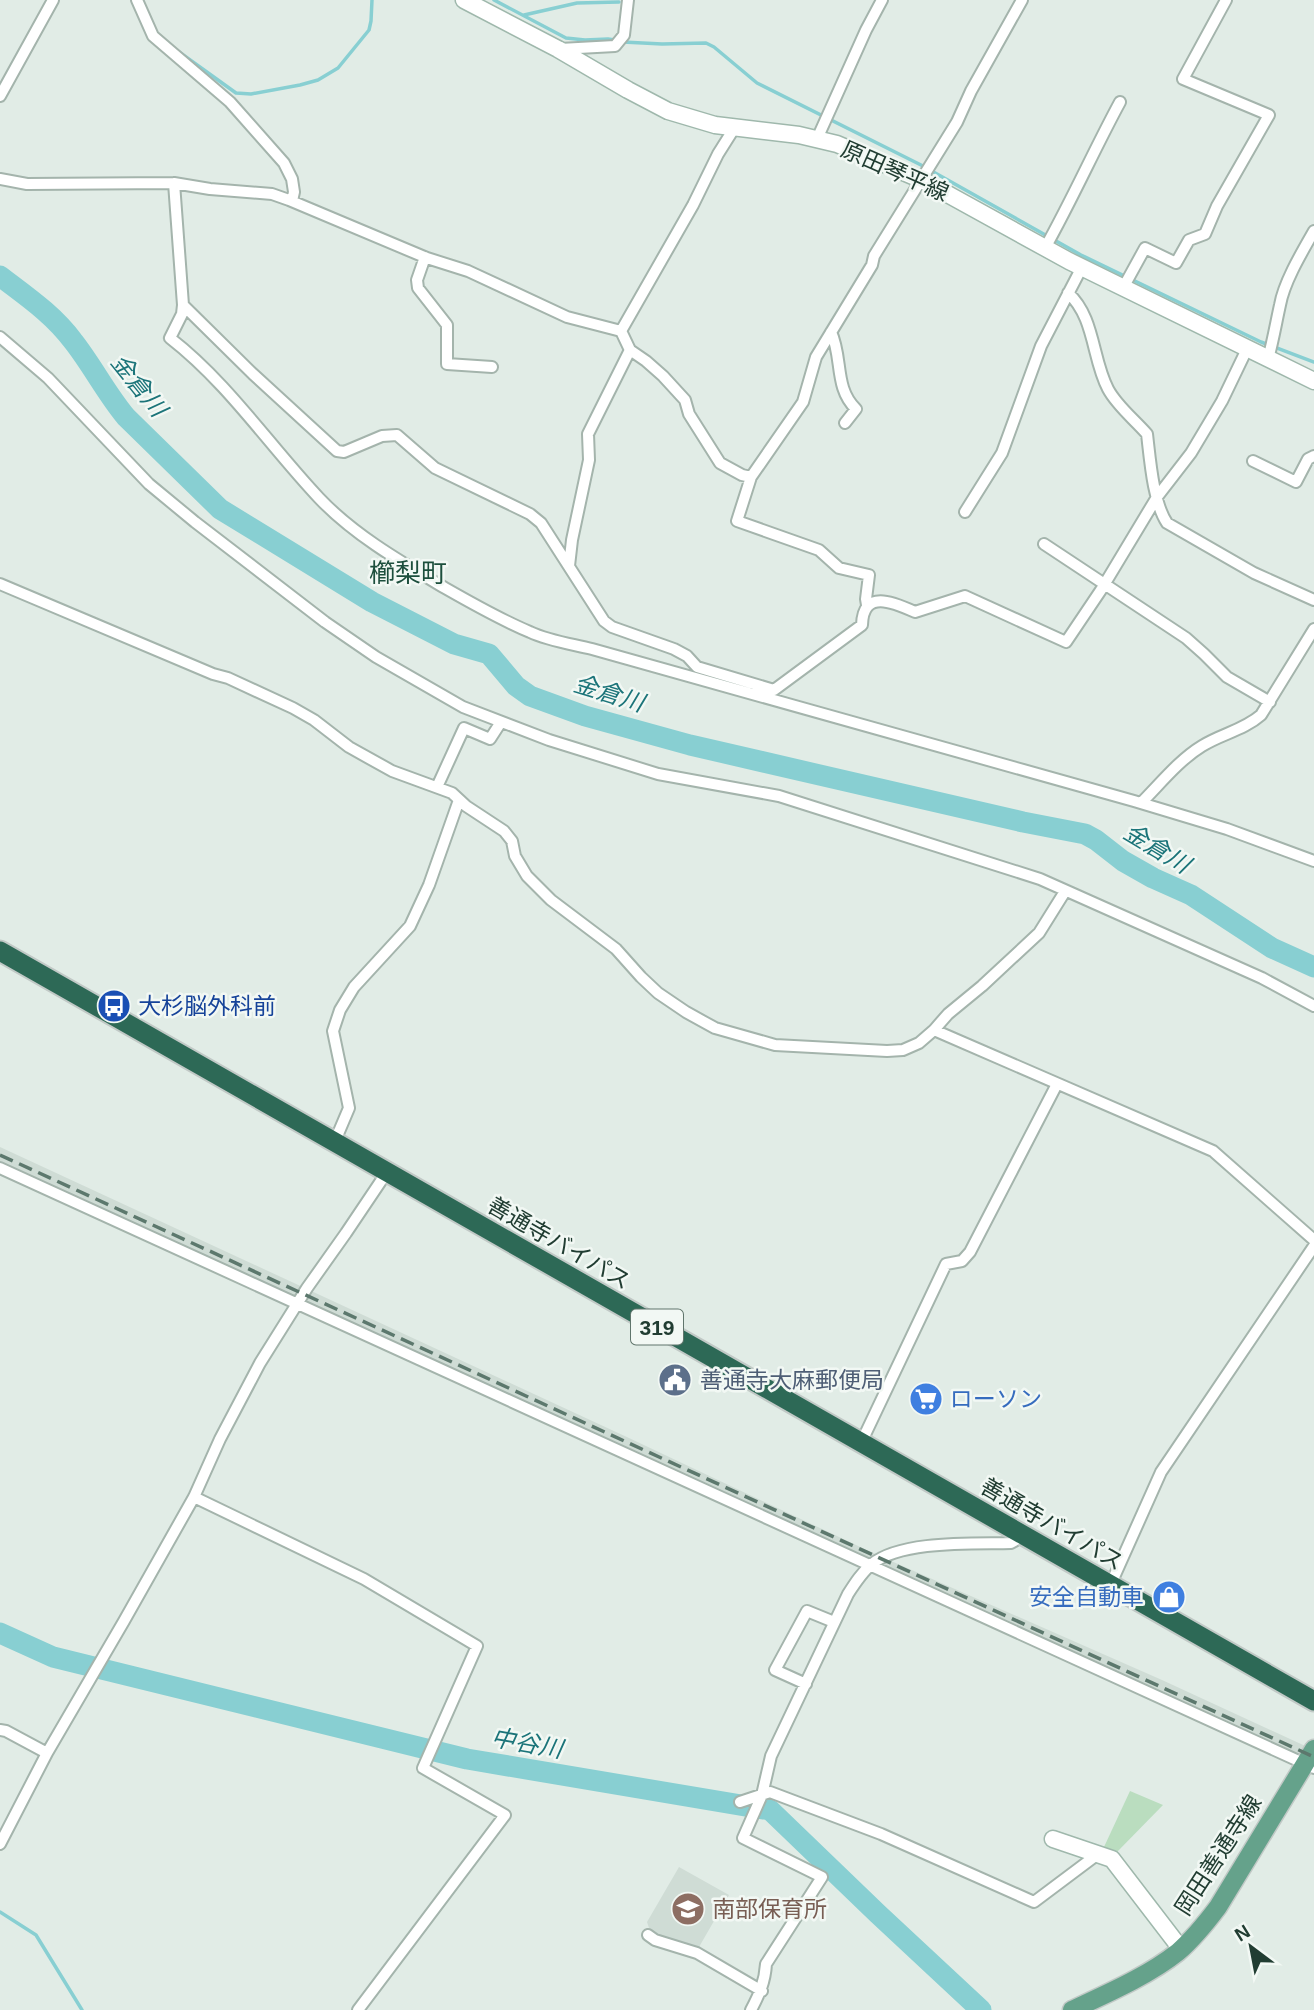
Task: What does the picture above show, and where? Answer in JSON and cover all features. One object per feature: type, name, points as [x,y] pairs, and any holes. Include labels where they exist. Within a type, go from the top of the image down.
[{"type":"highway","name":"善通寺バイパス","points":[[0,951],[1314,1701]]},
{"type":"main road","name":"原田琴平線","points":[[464,0],[668,111],[715,125],[817,139],[926,173],[1049,241],[1082,267],[1127,281],[1247,349],[1270,350],[1314,382]]},
{"type":"main road","name":"岡田善通寺線","points":[[1072,2010],[1129,1983],[1181,1949],[1199,1932],[1218,1907],[1311,1760]]},
{"type":"main road","points":[[1053,1839],[1112,1859],[1181,1949]]},
{"type":"street","points":[[137,0],[153,36],[230,102],[284,163],[292,179],[292,201]]},
{"type":"street","points":[[558,49],[616,45],[624,35],[628,0]]},
{"type":"street","points":[[817,139],[882,0]]},
{"type":"street","points":[[867,605],[869,575],[839,568],[820,550],[737,521],[751,477],[803,402],[816,357],[872,265],[874,256],[957,122],[971,91],[1022,0]]},
{"type":"street","points":[[1127,281],[1145,248],[1176,263],[1189,240],[1205,234],[1217,206],[1269,116],[1183,79],[1226,0]]},
{"type":"street","points":[[0,96],[52,1]]},
{"type":"street","points":[[1049,241],[1081,193],[1097,134],[1120,102]]},
{"type":"street","points":[[621,331],[693,205],[718,154],[736,127]]},
{"type":"street","points":[[0,179],[27,184],[174,183],[272,194],[425,257],[468,271],[567,317],[621,331]]},
{"type":"street","points":[[174,183],[183,304],[182,314],[170,338],[209,371],[320,498],[342,519],[390,554],[473,604],[532,634],[774,690],[862,625],[862,613],[867,605],[876,602],[895,603],[915,612],[964,596],[1066,642],[1157,497],[1191,453],[1222,401],[1247,349]]},
{"type":"street","points":[[1270,350],[1280,304],[1295,266],[1314,231]]},
{"type":"street","points":[[425,257],[418,288],[447,325],[447,364],[492,367]]},
{"type":"street","points":[[965,512],[1002,453],[1041,346],[1082,267]]},
{"type":"street","points":[[1068,293],[1077,301],[1091,333],[1108,390],[1130,418],[1147,434],[1160,512],[1167,523],[1254,573],[1314,600]]},
{"type":"street","points":[[183,304],[253,374],[337,451],[344,452],[382,436],[397,435],[435,468],[530,514],[541,523],[604,621],[612,627],[687,656],[695,672],[1142,803],[1227,829],[1314,861]]},
{"type":"street","points":[[621,331],[630,350],[646,360],[685,400],[689,414],[720,463],[751,477]]},
{"type":"street","points":[[831,332],[836,344],[844,393],[856,409],[845,423]]},
{"type":"street","points":[[0,337],[48,378],[149,484],[236,555],[376,657],[463,707],[550,740],[658,774],[779,796],[1040,879],[1262,978],[1314,1006]]},
{"type":"street","points":[[569,566],[589,460],[588,434],[630,350]]},
{"type":"street","points":[[1253,461],[1296,482],[1308,459],[1314,456]]},
{"type":"street","points":[[1044,544],[1186,638],[1227,677],[1270,702]]},
{"type":"street","points":[[0,584],[228,678],[314,720],[349,747],[393,771],[452,793],[504,831],[512,841],[515,856],[527,876],[551,900],[616,948],[640,977],[658,993],[715,1028],[775,1045],[903,1050],[919,1043],[1039,933],[1064,893]]},
{"type":"street","points":[[1142,803],[1193,751],[1261,715],[1314,629]]},
{"type":"street","points":[[437,787],[464,728],[490,739],[501,722]]},
{"type":"street","points":[[335,1141],[349,1108],[333,1031],[340,1010],[354,987],[410,926],[429,885],[459,800]]},
{"type":"street","points":[[934,1030],[1213,1151],[1314,1240]]},
{"type":"street","points":[[861,1443],[946,1264],[962,1261],[970,1252],[1057,1084]]},
{"type":"street","points":[[0,1168],[870,1565],[1311,1760]]},
{"type":"street","points":[[0,1844],[47,1753],[194,1497],[219,1439],[260,1363],[387,1172]]},
{"type":"street","points":[[1110,1586],[1161,1472],[1314,1245]]},
{"type":"street","points":[[194,1497],[363,1579],[477,1646],[423,1768],[505,1815],[358,2010]]},
{"type":"street","points":[[751,2010],[762,1991],[766,1964],[822,1877],[743,1838],[762,1795],[771,1756],[848,1594],[859,1576],[870,1565],[901,1551],[921,1547],[1012,1543],[1023,1535]]},
{"type":"street","points":[[806,1684],[775,1670],[807,1611],[834,1622]]},
{"type":"street","points":[[0,1730],[47,1753]]},
{"type":"street","points":[[740,1802],[770,1792],[881,1834],[1034,1902],[1098,1854]]},
{"type":"street","points":[[648,1935],[655,1940],[697,1954],[762,1991]]},
{"type":"shaded area","points":[[0,1147],[873,1553],[1314,1750],[1314,1762],[0,1161]]},
{"type":"shaded area","name":"南部保育所","points":[[679,1867],[729,1895],[699,1947],[655,1934],[647,1922]]},
{"type":"green space","points":[[1130,1791],[1163,1805],[1117,1852],[1104,1847]]},
{"type":"waterway","points":[[179,52],[236,93],[251,94],[300,85],[318,80],[338,68],[369,30],[372,0]]},
{"type":"waterway","points":[[494,0],[566,38],[615,40]]},
{"type":"waterway","points":[[524,15],[577,3],[619,2]]},
{"type":"waterway","points":[[623,42],[706,43],[757,83],[921,165],[1081,255],[1261,342],[1314,362]]},
{"type":"waterway","name":"金倉川","points":[[0,276],[57,322],[80,350],[126,417],[220,509],[372,602],[454,644],[489,654],[516,686],[530,696],[585,716],[690,745],[1085,834],[1123,861],[1191,895],[1272,948],[1314,967]]},
{"type":"waterway","name":"中谷川","points":[[0,1633],[53,1657],[467,1759],[770,1810],[981,2010]]},
{"type":"waterway","points":[[0,1912],[36,1935],[82,2010]]},
{"type":"railway","points":[[0,1155],[1314,1757]]},
{"type":"place","name":"大杉脳外科前","points":[[114,1006]]},
{"type":"place","name":"善通寺大麻郵便局","points":[[675,1380]]},
{"type":"place","name":"ローソン","points":[[926,1399]]},
{"type":"place","name":"安全自動車","points":[[1169,1597]]},
{"type":"place","name":"南部保育所","points":[[688,1909]]},
{"type":"district","name":"櫛梨町","points":[[408,573]]}]
